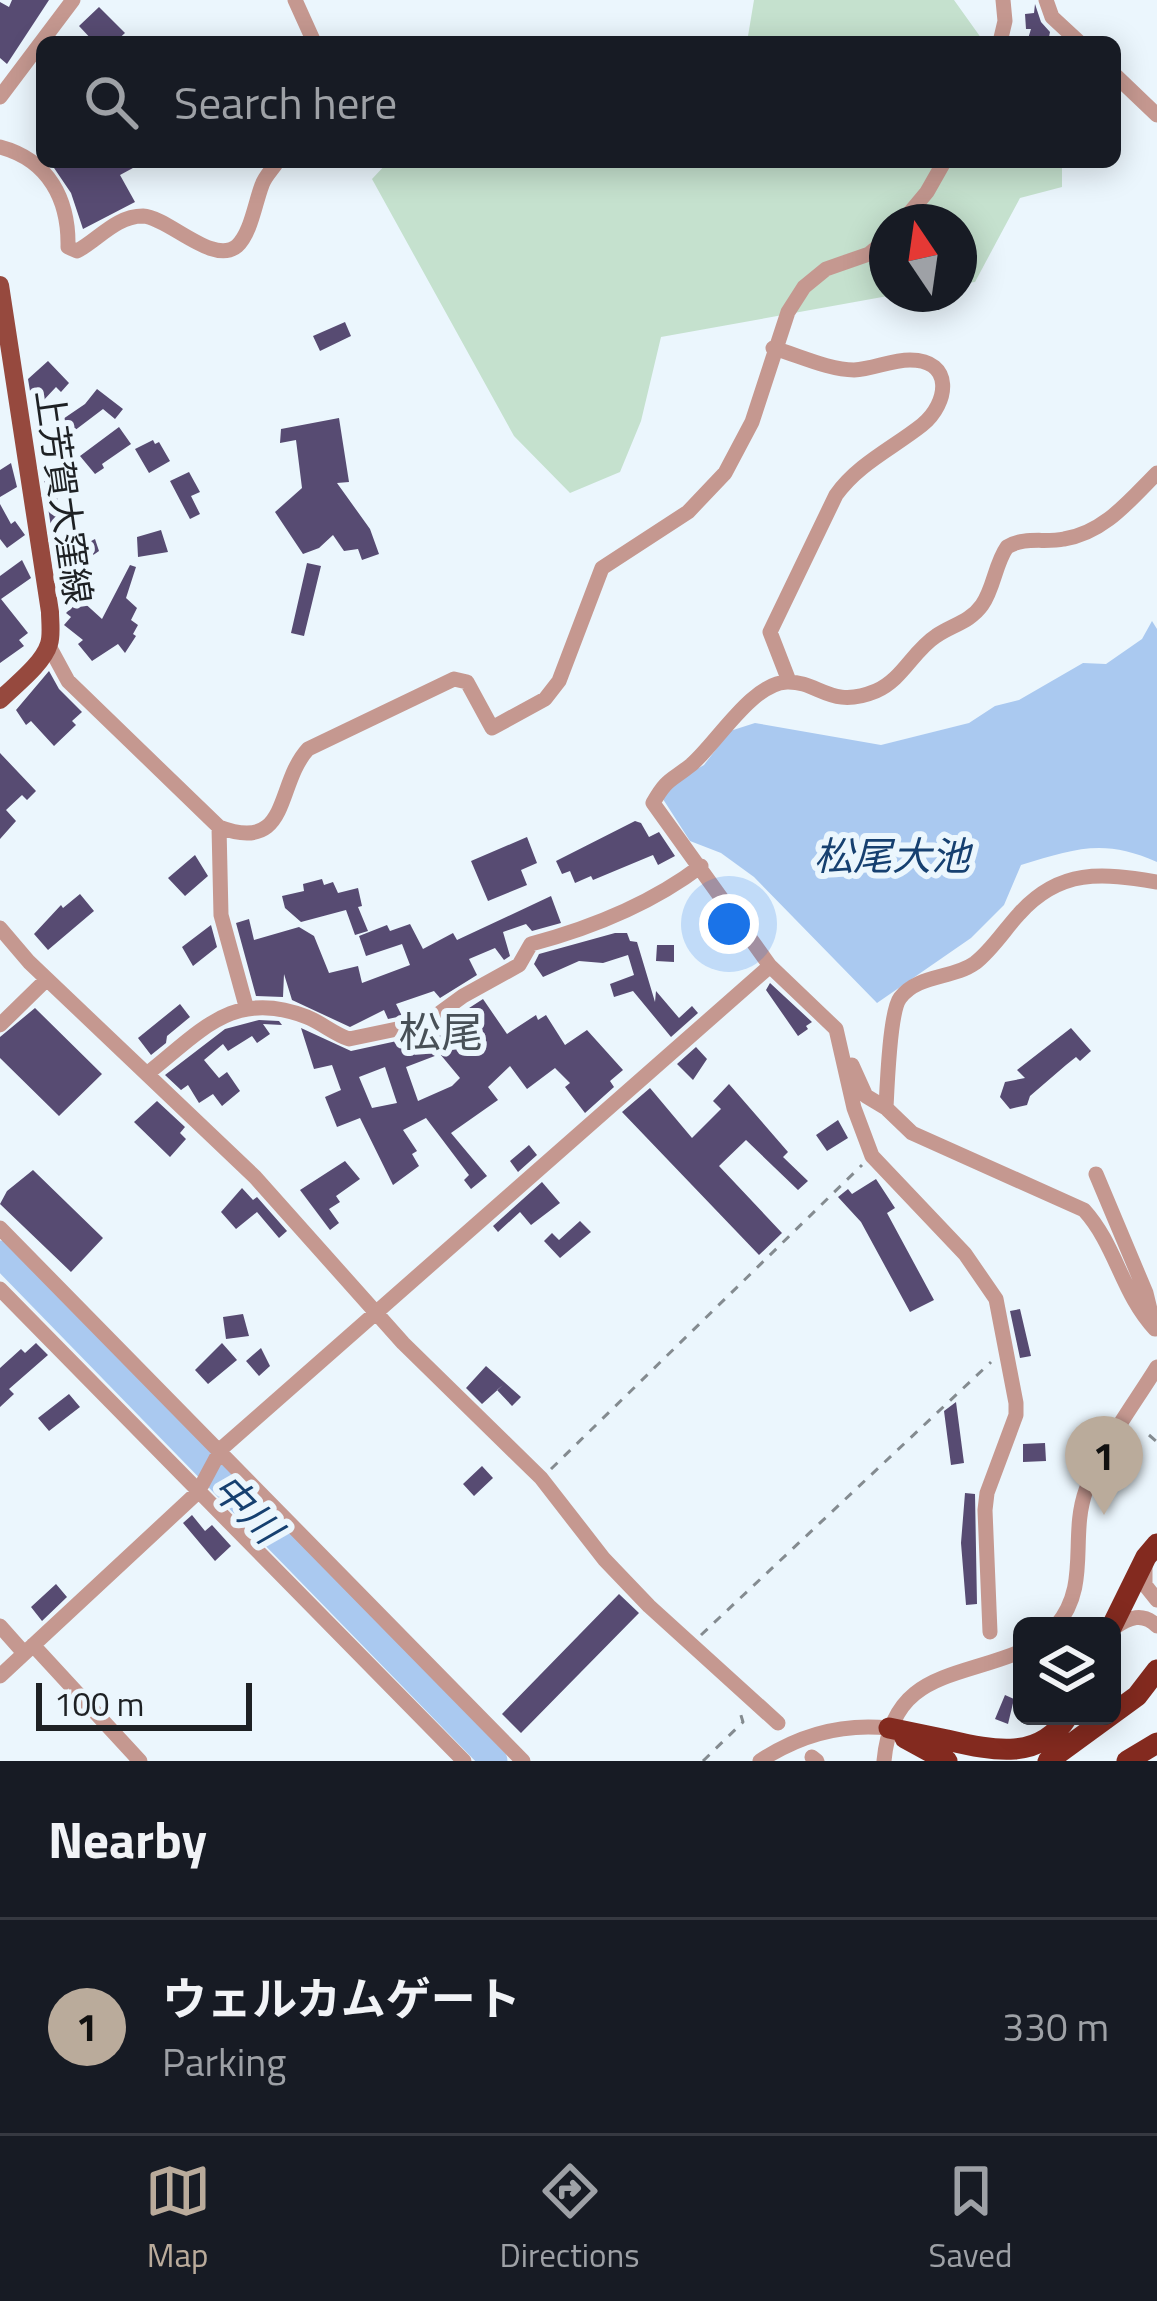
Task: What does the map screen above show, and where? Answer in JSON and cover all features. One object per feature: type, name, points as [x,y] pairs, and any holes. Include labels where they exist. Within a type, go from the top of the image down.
[{"type":"highway","points":[[1118,1617],[1152,1551]]},
{"type":"highway","points":[[1048,1761],[1137,1696],[1157,1670]]},
{"type":"highway","points":[[889,1729],[1013,1756],[1041,1747],[1064,1725]]},
{"type":"highway","points":[[889,1729],[947,1761]]},
{"type":"highway","points":[[1127,1761],[1157,1743]]},
{"type":"main road","name":"上芳賀大窪線","points":[[0,285],[50,612],[49,646],[0,700]]},
{"type":"street","points":[[46,36],[73,0]]},
{"type":"street","points":[[296,0],[311,36]]},
{"type":"street","points":[[1001,36],[1003,0]]},
{"type":"street","points":[[1046,0],[1052,17],[1073,36]]},
{"type":"street","points":[[0,97],[36,49]]},
{"type":"street","points":[[1121,81],[1157,115]]},
{"type":"street","points":[[0,147],[36,163]]},
{"type":"street","points":[[42,168],[68,218],[68,247],[77,251],[118,222],[144,216],[158,219],[197,243],[233,249],[244,237],[272,168]]},
{"type":"street","points":[[917,204],[940,168]]},
{"type":"street","points":[[49,646],[68,681],[219,827],[242,836],[253,835],[276,819],[295,766],[308,749],[454,680],[466,682],[492,728],[545,699],[559,681],[602,568],[688,512],[725,473],[752,422],[773,348],[804,287],[826,268],[869,253]]},
{"type":"street","points":[[773,348],[851,370],[920,362],[938,373],[945,389],[943,403],[926,422],[850,476],[836,495],[770,632],[789,682]]},
{"type":"street","points":[[1156,1333],[1138,1310],[1100,1228],[1084,1210],[912,1133],[866,1096],[830,1022],[770,966],[653,803],[675,772],[688,768],[735,716],[773,686],[789,682],[850,698],[880,689],[926,644],[970,618],[985,602],[1007,547],[1022,540],[1062,540],[1086,534],[1157,473]]},
{"type":"street","points":[[219,827],[221,914],[246,1006]]},
{"type":"street","points":[[148,1073],[211,1023],[246,1006],[310,1018],[350,1039],[412,1028],[511,971],[531,944],[632,908],[701,866]]},
{"type":"street","points":[[886,1108],[892,1013],[909,988],[973,965],[1037,896],[1058,885],[1092,874],[1157,882]]},
{"type":"street","points":[[0,928],[46,979],[255,1177],[403,1343],[541,1478],[649,1606],[778,1724]]},
{"type":"street","points":[[0,1676],[198,1492],[221,1449],[770,966]]},
{"type":"street","points":[[0,1025],[46,979]]},
{"type":"street","points":[[841,1043],[854,1108],[872,1156],[975,1267],[996,1299],[1016,1415],[987,1493],[983,1526],[990,1632]]},
{"type":"street","points":[[1096,1174],[1145,1293],[1156,1333]]},
{"type":"street","points":[[0,1228],[524,1761]]},
{"type":"street","points":[[0,1288],[464,1761]]},
{"type":"street","points":[[1064,1617],[1079,1580],[1080,1516],[1088,1485],[1157,1367]]},
{"type":"street","points":[[1152,1551],[1145,1585],[1157,1600]]},
{"type":"street","points":[[1121,1622],[1138,1617],[1157,1627]]},
{"type":"street","points":[[0,1626],[140,1761]]},
{"type":"street","points":[[884,1761],[889,1729],[909,1696],[936,1678],[1013,1654]]},
{"type":"street","points":[[760,1761],[785,1745],[818,1734],[858,1725],[889,1729]]},
{"type":"path","points":[[541,1478],[872,1156]]},
{"type":"path","points":[[691,1644],[1006,1347]]},
{"type":"path","points":[[1149,1435],[1157,1442]]},
{"type":"path","points":[[703,1761],[743,1722],[736,1703]]},
{"type":"green space","points":[[754,0],[954,0],[980,36],[748,36]]},
{"type":"green space","points":[[382,168],[1062,168],[1062,187],[1020,198],[977,278],[977,204],[869,204],[869,299],[661,337],[641,421],[620,472],[570,493],[514,436],[372,179]]},
{"type":"water","name":"松尾大池","points":[[1152,621],[1157,629],[1157,862],[1121,850],[1089,848],[1021,865],[1004,905],[971,938],[877,1003],[754,877],[721,853],[690,841],[661,796],[670,784],[704,765],[730,731],[755,723],[881,745],[969,723],[1083,663],[1106,664],[1142,639]]},
{"type":"building","points":[[12,0],[49,0],[7,64],[0,58],[0,2],[9,7]]},
{"type":"building","points":[[1035,4],[1049,36],[1029,36],[1025,14],[1034,13]]},
{"type":"building","points":[[99,7],[125,33],[88,36],[79,26]]},
{"type":"building","points":[[54,168],[133,168],[120,175],[135,202],[83,229],[71,193]]},
{"type":"building","points":[[345,322],[351,336],[320,351],[313,336]]},
{"type":"building","points":[[48,361],[69,383],[61,392],[56,387],[42,402],[30,391],[28,379]]},
{"type":"building","points":[[97,389],[123,409],[115,419],[103,409],[74,431],[63,419]]},
{"type":"building","points":[[339,418],[349,482],[337,483],[370,529],[379,554],[362,560],[358,549],[344,551],[333,535],[303,554],[275,512],[302,488],[296,440],[280,443],[281,429]]},
{"type":"building","points":[[119,427],[131,444],[95,474],[80,456]]},
{"type":"building","points":[[153,440],[170,461],[149,473],[135,449]]},
{"type":"building","points":[[11,463],[17,487],[0,497],[0,470]]},
{"type":"building","points":[[189,472],[200,492],[191,496],[200,514],[190,519],[170,481]]},
{"type":"building","points":[[53,475],[62,525],[51,527],[44,481]]},
{"type":"building","points":[[0,504],[11,524],[15,521],[25,535],[7,548],[0,539]]},
{"type":"building","points":[[161,530],[168,552],[138,557],[137,537]]},
{"type":"building","points":[[95,539],[99,551],[59,579],[56,559]]},
{"type":"building","points":[[22,560],[31,578],[1,599],[28,633],[19,640],[24,646],[0,663],[0,576]]},
{"type":"building","points":[[307,563],[321,566],[304,636],[291,633]]},
{"type":"building","points":[[130,565],[136,567],[126,598],[137,608],[131,620],[138,625],[136,636],[125,653],[118,644],[92,661],[78,644],[83,640],[64,625],[71,617],[66,613],[80,599],[102,619]]},
{"type":"building","points":[[49,671],[82,712],[72,721],[76,725],[54,746],[31,721],[26,725],[16,710]]},
{"type":"building","points":[[0,753],[36,791],[27,800],[22,795],[6,810],[16,821],[0,839]]},
{"type":"building","points":[[635,821],[649,837],[659,832],[675,856],[658,865],[653,855],[575,883],[570,871],[562,874],[556,861]]},
{"type":"building","points":[[527,837],[537,863],[521,870],[527,885],[488,901],[471,861]]},
{"type":"building","points":[[195,855],[208,876],[185,896],[168,878]]},
{"type":"building","points":[[322,879],[324,885],[333,882],[338,893],[358,888],[362,906],[358,907],[368,931],[355,935],[346,910],[301,922],[285,908],[282,896],[304,891],[303,884]]},
{"type":"building","points":[[80,894],[94,911],[48,950],[34,934],[61,905]]},
{"type":"building","points":[[551,896],[561,923],[532,931],[526,924],[503,932],[510,956],[504,960],[495,948],[469,959],[477,975],[440,998],[434,991],[396,1004],[402,1016],[388,1019],[384,1010],[350,1027],[292,1000],[284,974],[283,997],[256,996],[236,923],[249,919],[254,940],[299,927],[314,936],[329,973],[358,966],[362,983],[410,965],[402,944],[366,956],[359,936],[387,925],[390,931],[410,924],[423,949],[453,933],[457,940]]},
{"type":"building","points":[[211,925],[217,947],[193,966],[182,947]]},
{"type":"building","points":[[627,933],[630,941],[637,942],[655,1002],[656,991],[679,1018],[692,1006],[698,1013],[671,1037],[633,991],[614,997],[610,984],[634,975],[628,955],[603,963],[579,961],[543,977],[534,964],[539,954]]},
{"type":"building","points":[[657,945],[674,945],[674,962],[656,961]]},
{"type":"building","points":[[770,983],[812,1022],[798,1036],[766,990]]},
{"type":"building","points":[[483,999],[507,1034],[536,1015],[538,1020],[546,1015],[565,1045],[587,1030],[623,1070],[610,1081],[614,1087],[585,1113],[565,1087],[570,1083],[555,1068],[527,1089],[510,1066],[488,1087],[498,1100],[451,1133],[487,1176],[471,1189],[464,1180],[469,1175],[426,1118],[403,1130],[417,1151],[412,1154],[419,1166],[393,1185],[360,1118],[337,1127],[325,1097],[341,1090],[332,1065],[314,1069],[301,1028],[351,1051],[429,1034]],"holes":[[[440,1054],[460,1078],[418,1101],[406,1067]],[[385,1067],[397,1103],[372,1108],[359,1077]]]},
{"type":"building","points":[[180,1004],[190,1017],[151,1055],[138,1038]]},
{"type":"building","points":[[35,1008],[102,1074],[59,1116],[0,1058],[0,1037]]},
{"type":"building","points":[[259,1020],[282,1025],[263,1024],[270,1034],[257,1043],[252,1036],[228,1051],[223,1044],[204,1060],[219,1078],[227,1072],[240,1091],[222,1106],[213,1094],[199,1103],[188,1085],[181,1090],[165,1075],[225,1029]]},
{"type":"building","points":[[1071,1028],[1091,1051],[1066,1065],[1030,1096],[1027,1105],[1010,1109],[1000,1097],[1005,1082],[1025,1078],[1017,1070]]},
{"type":"building","points":[[696,1047],[707,1059],[693,1080],[677,1064]]},
{"type":"building","points":[[729,1084],[788,1152],[783,1157],[808,1181],[798,1190],[746,1140],[719,1166],[782,1233],[759,1255],[622,1112],[650,1088],[692,1138],[721,1109],[713,1101]]},
{"type":"building","points":[[157,1101],[185,1127],[180,1133],[186,1139],[170,1157],[134,1122]]},
{"type":"building","points":[[838,1120],[848,1138],[827,1151],[816,1135]]},
{"type":"building","points":[[529,1145],[537,1155],[518,1172],[510,1161]]},
{"type":"building","points":[[345,1161],[360,1179],[336,1196],[340,1202],[329,1209],[339,1223],[330,1230],[300,1190]]},
{"type":"building","points":[[33,1170],[103,1238],[71,1272],[0,1204],[7,1191]]},
{"type":"building","points":[[876,1179],[895,1208],[887,1213],[934,1300],[910,1312],[861,1222],[838,1197]]},
{"type":"building","points":[[542,1182],[560,1203],[531,1225],[520,1212],[498,1232],[493,1226]]},
{"type":"building","points":[[242,1188],[253,1200],[257,1197],[287,1231],[279,1238],[257,1212],[236,1229],[221,1212]]},
{"type":"building","points":[[580,1221],[591,1232],[560,1258],[544,1241],[552,1233],[559,1240]]},
{"type":"building","points":[[1020,1309],[1031,1356],[1020,1358],[1010,1311]]},
{"type":"building","points":[[243,1314],[249,1336],[226,1339],[223,1317]]},
{"type":"building","points":[[36,1343],[48,1355],[9,1389],[14,1394],[0,1407],[0,1368],[21,1349],[25,1353]]},
{"type":"building","points":[[222,1343],[237,1360],[208,1384],[195,1370]]},
{"type":"building","points":[[261,1348],[270,1366],[259,1376],[246,1361]]},
{"type":"building","points":[[486,1366],[521,1397],[512,1406],[497,1390],[482,1404],[466,1388]]},
{"type":"building","points":[[69,1394],[80,1407],[49,1431],[38,1418]]},
{"type":"building","points":[[956,1402],[964,1463],[951,1465],[944,1411]]},
{"type":"building","points":[[1045,1443],[1046,1461],[1023,1462],[1023,1444]]},
{"type":"building","points":[[482,1466],[493,1478],[474,1496],[463,1484]]},
{"type":"building","points":[[965,1493],[975,1494],[977,1604],[966,1605],[961,1543]]},
{"type":"building","points":[[192,1515],[205,1531],[212,1525],[231,1546],[215,1561],[183,1523]]},
{"type":"building","points":[[56,1584],[67,1597],[42,1621],[31,1607]]},
{"type":"building","points":[[619,1594],[639,1613],[521,1733],[502,1714]]},
{"type":"building","points":[[1005,1695],[1013,1699],[1008,1724],[995,1719]]},
{"type":"waterway","name":"中川","points":[[0,1254],[494,1761]]},
{"type":"place","name":"ウェルカムゲート","points":[[1104,1515]]},
{"type":"district","name":"松尾","points":[[441,1032]]}]
